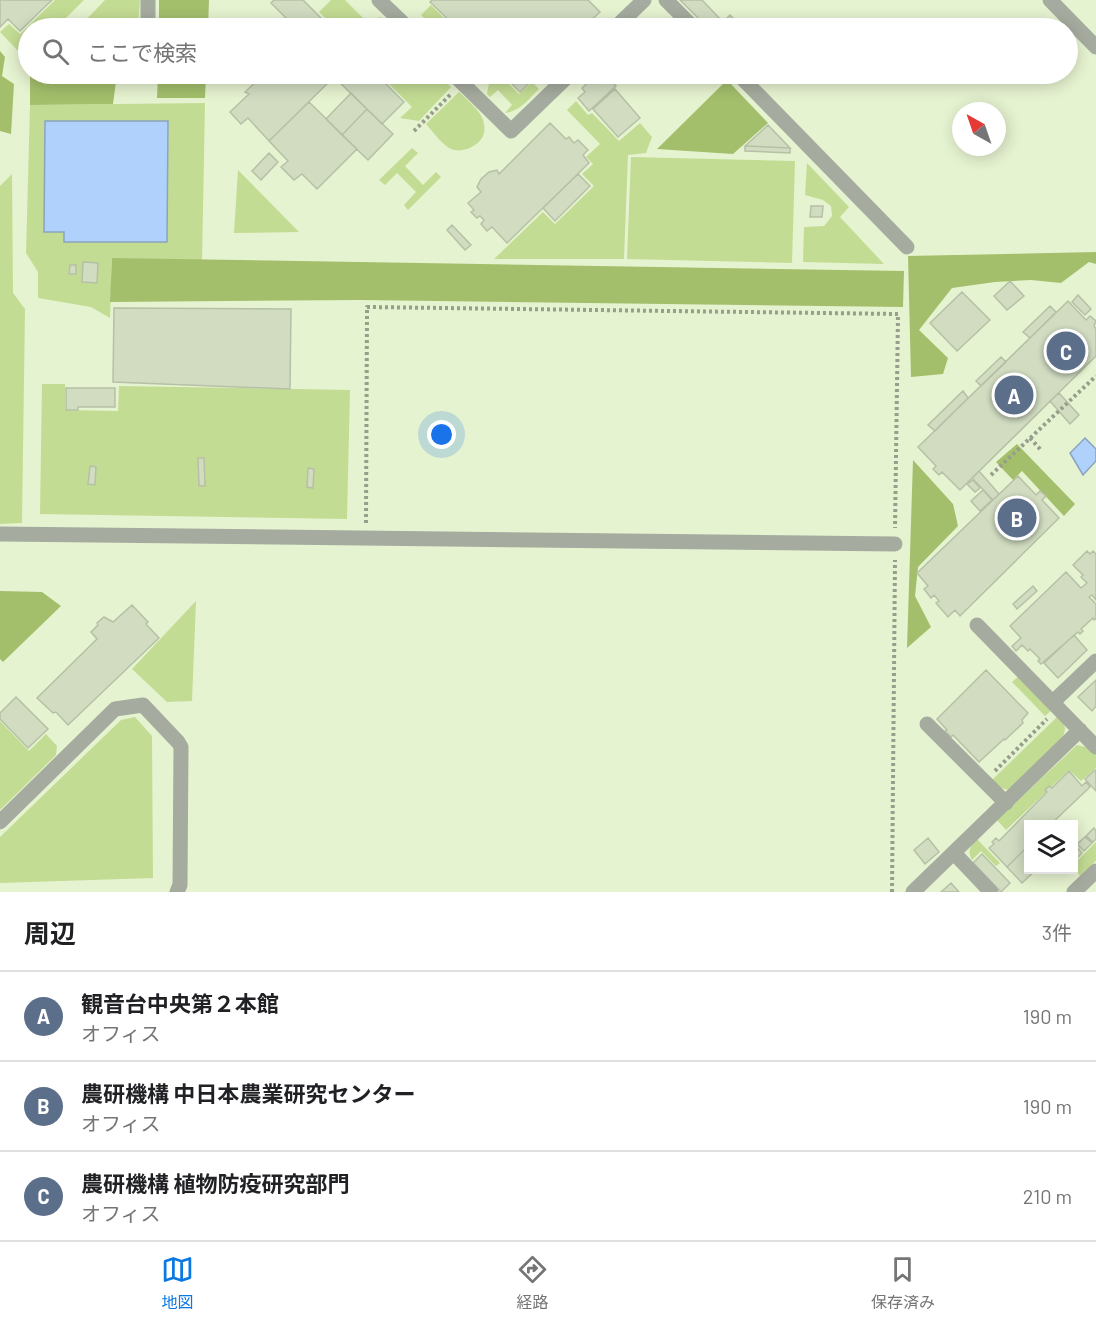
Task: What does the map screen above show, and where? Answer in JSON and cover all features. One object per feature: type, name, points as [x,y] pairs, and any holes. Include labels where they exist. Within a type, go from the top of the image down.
[{"type":"lane","points":[[148,0],[148,18]]},
{"type":"lane","points":[[379,0],[398,18]]},
{"type":"lane","points":[[625,18],[644,0]]},
{"type":"lane","points":[[666,0],[684,18]]},
{"type":"lane","points":[[1050,0],[1068,18]]},
{"type":"lane","points":[[1078,29],[1096,47]]},
{"type":"lane","points":[[464,84],[511,131],[560,84]]},
{"type":"lane","points":[[748,84],[907,247]]},
{"type":"lane","points":[[0,534],[895,544]]},
{"type":"lane","points":[[977,625],[1096,747]]},
{"type":"lane","points":[[1056,706],[1096,661]]},
{"type":"lane","points":[[0,822],[115,710],[143,705],[181,747],[180,885],[177,892]]},
{"type":"lane","points":[[927,724],[1006,802]]},
{"type":"lane","points":[[913,892],[1080,730]]},
{"type":"lane","points":[[954,853],[991,892]]},
{"type":"lane","points":[[1074,892],[1096,871]]},
{"type":"path","points":[[414,131],[453,84]]},
{"type":"path","points":[[366,538],[367,307],[898,314],[892,892]]},
{"type":"path","points":[[991,475],[1096,376]]},
{"type":"path","points":[[1030,438],[1041,450]]},
{"type":"path","points":[[985,781],[1056,706]]},
{"type":"shaded area","points":[[0,0],[1096,0],[1096,892],[0,892]]},
{"type":"green space","points":[[55,0],[84,0],[66,18],[36,18]]},
{"type":"green space","points":[[105,0],[140,0],[139,18],[88,18]]},
{"type":"green space","points":[[159,0],[209,0],[208,18],[159,18]]},
{"type":"green space","points":[[331,0],[345,0],[363,18],[325,18],[319,12]]},
{"type":"green space","points":[[431,5],[444,18],[424,18],[421,15]]},
{"type":"green space","points":[[9,24],[18,32],[18,51],[0,32]]},
{"type":"green space","points":[[0,51],[5,57],[2,76],[14,84],[11,134],[0,131]]},
{"type":"green space","points":[[30,84],[116,84],[113,104],[30,105]]},
{"type":"green space","points":[[158,84],[206,84],[205,98],[157,98]]},
{"type":"green space","points":[[389,84],[448,84],[451,87],[419,121],[400,118],[412,107]]},
{"type":"green space","points":[[489,84],[509,84],[519,94],[530,84],[534,84],[539,89],[519,107],[505,113],[512,105],[498,90],[490,97],[487,94]]},
{"type":"green space","points":[[723,84],[731,84],[768,123],[733,154],[657,149]]},
{"type":"green space","points":[[459,92],[479,113],[483,120],[484,134],[476,145],[467,149],[453,150],[446,146],[426,124]]},
{"type":"green space","points":[[576,101],[588,115],[592,113],[619,141],[640,123],[652,137],[646,153],[628,155],[624,259],[494,259],[543,212],[555,224],[594,186],[582,174],[593,164],[586,157],[600,144],[567,110]]},
{"type":"green space","points":[[205,103],[202,262],[112,258],[110,318],[91,307],[38,298],[38,272],[26,253],[30,105]],"holes":[[[168,122],[64,242],[64,232],[44,231]]]},
{"type":"green space","points":[[412,148],[418,153],[405,166],[423,185],[436,172],[441,177],[408,210],[404,205],[416,192],[397,173],[385,185],[379,180]]},
{"type":"green space","points":[[631,157],[795,161],[792,263],[627,259]]},
{"type":"green space","points":[[807,163],[849,207],[840,217],[884,264],[803,262],[804,227],[824,226],[832,216],[831,206],[823,200],[805,195]]},
{"type":"green space","points":[[238,170],[299,232],[234,233]]},
{"type":"green space","points":[[12,174],[13,293],[25,309],[22,523],[0,524],[0,186]]},
{"type":"green space","points":[[1096,252],[1096,264],[1089,262],[1061,283],[1031,280],[952,288],[919,330],[948,358],[943,374],[911,377],[908,256]]},
{"type":"green space","points":[[112,258],[904,271],[903,307],[361,300],[110,302]]},
{"type":"green space","points":[[42,384],[65,384],[65,410],[118,411],[119,386],[350,390],[347,519],[40,514]]},
{"type":"green space","points":[[1017,444],[1075,504],[1064,516],[1022,471],[1013,480],[996,462]]},
{"type":"green space","points":[[913,460],[953,504],[958,526],[918,567],[915,596],[931,627],[907,648]]},
{"type":"green space","points":[[0,591],[42,592],[61,606],[3,662],[0,659]]},
{"type":"green space","points":[[196,601],[192,701],[167,702],[132,669]]},
{"type":"green space","points":[[1019,676],[1052,710],[1045,716],[1012,682]]},
{"type":"green space","points":[[1058,716],[1065,727],[1061,739],[1009,790],[1000,788],[992,780]]},
{"type":"green space","points":[[135,717],[152,736],[153,878],[0,883],[0,837],[121,720]]},
{"type":"green space","points":[[0,721],[29,751],[46,734],[57,746],[56,755],[0,810]]},
{"type":"green space","points":[[1077,745],[1086,747],[1096,754],[1096,768],[1081,781],[1069,770],[1006,830],[997,820]]},
{"type":"green space","points":[[977,839],[1000,863],[996,866],[981,851],[972,860],[970,849]]},
{"type":"green space","points":[[1096,842],[1096,861],[1080,876],[1078,860]]},
{"type":"water","points":[[45,121],[168,121],[167,242],[64,242],[64,232],[44,232]]},
{"type":"water","points":[[1085,438],[1096,449],[1096,461],[1083,475],[1070,453]]},
{"type":"building","points":[[0,0],[52,0],[33,18],[18,18],[18,29],[8,19],[0,27]]},
{"type":"building","points":[[274,0],[303,0],[321,18],[286,18],[271,3]]},
{"type":"building","points":[[432,0],[588,0],[600,12],[594,18],[447,18],[430,2]]},
{"type":"building","points":[[680,0],[702,0],[719,18],[698,18]]},
{"type":"building","points":[[253,84],[327,84],[269,141],[248,118],[241,124],[230,112],[249,94],[245,92]]},
{"type":"building","points":[[341,84],[386,84],[404,102],[382,124]]},
{"type":"building","points":[[512,84],[528,84],[520,92]]},
{"type":"building","points":[[587,84],[614,84],[616,86],[589,111],[578,98],[585,92],[582,88]]},
{"type":"building","points":[[615,89],[640,118],[618,137],[593,109]]},
{"type":"building","points":[[351,93],[367,109],[342,135],[326,119]]},
{"type":"building","points":[[309,102],[357,149],[317,189],[302,174],[294,180],[281,167],[288,161],[269,141]]},
{"type":"building","points":[[367,109],[393,134],[368,160],[342,135]]},
{"type":"building","points":[[550,123],[566,139],[569,137],[574,143],[578,140],[588,150],[583,155],[589,163],[507,243],[492,227],[487,231],[481,224],[484,220],[480,216],[477,218],[471,212],[474,210],[468,203],[481,192],[477,187],[481,179],[489,172],[497,170],[499,174]]},
{"type":"building","points":[[768,125],[790,148],[745,146]]},
{"type":"building","points":[[745,146],[790,148],[790,153],[745,151]]},
{"type":"building","points":[[269,153],[278,162],[261,180],[252,171]]},
{"type":"building","points":[[578,174],[590,186],[555,221],[543,208]]},
{"type":"building","points":[[811,206],[823,206],[822,217],[810,217]]},
{"type":"building","points":[[452,225],[471,245],[465,250],[447,230]]},
{"type":"building","points":[[83,262],[98,263],[97,283],[82,282]]},
{"type":"building","points":[[70,265],[76,265],[76,274],[69,274]]},
{"type":"building","points":[[1010,281],[1024,296],[1007,310],[994,296]]},
{"type":"building","points":[[962,292],[990,320],[957,351],[930,323]]},
{"type":"building","points":[[1078,295],[1091,309],[1085,315],[1072,302]]},
{"type":"building","points":[[1068,301],[1086,320],[1090,316],[1096,321],[1094,326],[1096,356],[960,490],[942,472],[939,475],[933,469],[936,466],[918,447]]},
{"type":"building","points":[[1050,306],[1056,312],[1030,338],[1023,332]]},
{"type":"building","points":[[114,308],[291,309],[290,389],[113,382]]},
{"type":"building","points":[[1001,357],[1006,362],[981,386],[976,381]]},
{"type":"building","points":[[66,388],[115,388],[115,407],[78,407],[78,410],[66,410]]},
{"type":"building","points":[[963,391],[968,398],[935,431],[928,425]]},
{"type":"building","points":[[1059,393],[1079,415],[1070,424],[1050,401]]},
{"type":"building","points":[[198,458],[204,458],[205,486],[199,486]]},
{"type":"building","points":[[90,466],[96,467],[95,485],[88,484]]},
{"type":"building","points":[[308,468],[314,469],[313,488],[307,487]]},
{"type":"building","points":[[979,471],[999,494],[993,500],[972,478]]},
{"type":"building","points":[[1018,476],[1036,495],[1040,491],[1046,496],[1042,500],[1059,518],[960,616],[955,610],[948,617],[936,603],[939,601],[934,595],[931,598],[924,589],[928,586],[917,573]]},
{"type":"building","points":[[973,480],[980,488],[975,492],[967,484]]},
{"type":"building","points":[[983,490],[992,500],[980,511],[971,501]]},
{"type":"building","points":[[1087,551],[1090,554],[1093,551],[1096,554],[1096,600],[1092,595],[1089,597],[1096,604],[1096,619],[1093,618],[1081,629],[1083,631],[1080,634],[1078,632],[1041,664],[1038,661],[1040,659],[1030,649],[1028,651],[1022,645],[1016,651],[1012,646],[1021,638],[1010,626],[1066,572],[1081,588],[1087,583],[1073,565]]},
{"type":"building","points":[[1033,586],[1037,591],[1017,609],[1013,604]]},
{"type":"building","points":[[132,605],[159,638],[68,725],[56,712],[53,713],[37,698],[97,639],[91,632],[98,625],[97,623],[104,617],[113,622]]},
{"type":"building","points":[[1074,635],[1087,650],[1058,678],[1044,663]]},
{"type":"building","points":[[986,670],[1028,713],[1022,720],[1023,723],[979,762],[953,735],[951,737],[945,731],[947,730],[937,719]]},
{"type":"building","points":[[1096,680],[1096,706],[1092,711],[1078,697]]},
{"type":"building","points":[[16,697],[48,729],[28,748],[0,719],[0,713]]},
{"type":"building","points":[[1069,771],[1082,786],[1086,782],[1090,787],[1055,820],[1024,820],[1024,850],[1007,867],[989,848],[994,844],[992,842],[996,838],[999,841],[1047,792],[1045,790],[1049,786],[1052,788]]},
{"type":"building","points":[[1096,771],[1096,791],[1085,779]]},
{"type":"building","points":[[1094,828],[1096,839],[1093,842],[1086,836]]},
{"type":"building","points":[[1085,837],[1092,843],[1084,851],[1078,843]]},
{"type":"building","points":[[928,838],[939,852],[925,864],[914,850]]},
{"type":"building","points":[[1024,850],[1024,874],[1032,874],[1022,883],[1007,867]]},
{"type":"building","points":[[982,854],[1010,883],[1001,892],[973,863]]},
{"type":"building","points":[[951,883],[959,892],[941,892]]},
{"type":"place","name":"農研機構 植物防疫研究部門","points":[[1066,351]]},
{"type":"place","name":"観音台中央第２本館","points":[[1014,395]]},
{"type":"place","name":"農研機構 中日本農業研究センター","points":[[1017,518]]}]
